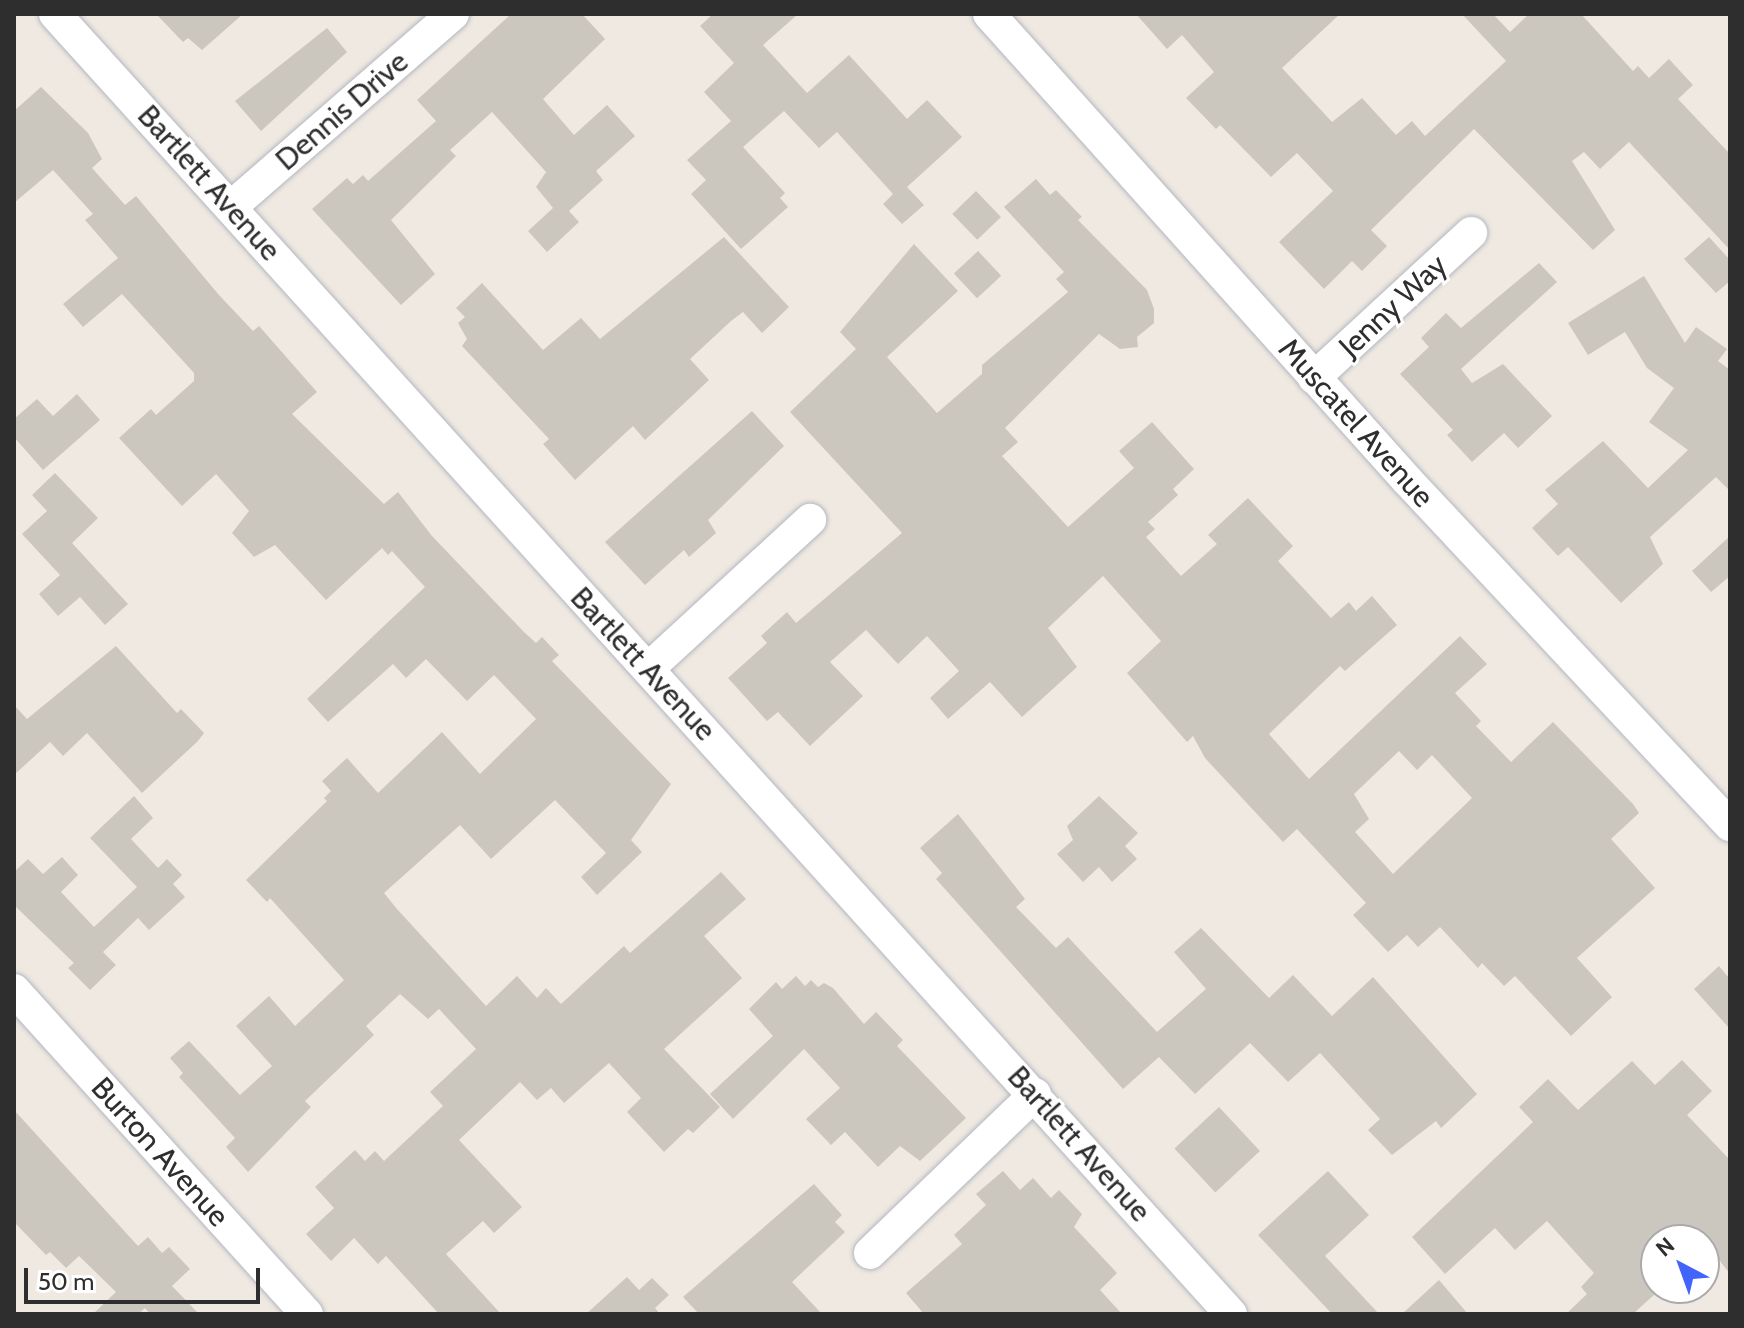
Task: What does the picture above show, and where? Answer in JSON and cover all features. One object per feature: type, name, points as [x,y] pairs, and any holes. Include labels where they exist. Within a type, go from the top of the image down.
[{"type":"street","name":"Bartlett Avenue","points":[[55,14],[1231,1314]]},
{"type":"street","name":"Dennis Drive","points":[[231,207],[453,14]]},
{"type":"street","name":"Muscatel Avenue","points":[[989,14],[1314,378],[1730,825]]},
{"type":"street","name":"Jenny Way","points":[[1314,378],[1471,233]]},
{"type":"street","points":[[649,668],[810,520]]},
{"type":"street","name":"Burton Avenue","points":[[14,990],[307,1314]]},
{"type":"street","points":[[870,1253],[1035,1094]]},
{"type":"building","points":[[156,14],[243,14],[202,50],[188,38],[183,42]]},
{"type":"building","points":[[511,14],[582,14],[605,39],[543,99],[574,135],[607,105],[635,136],[596,171],[603,180],[569,211],[579,222],[547,252],[528,231],[553,208],[536,187],[546,172],[492,112],[450,150],[456,156],[391,220],[435,274],[401,305],[312,209],[347,178],[353,184],[363,175],[368,181],[436,121],[417,100]]},
{"type":"building","points":[[713,14],[798,14],[763,45],[807,93],[849,55],[907,119],[927,100],[962,137],[907,187],[924,205],[902,224],[883,204],[893,194],[837,132],[819,148],[784,111],[743,147],[785,193],[780,198],[788,207],[741,249],[691,194],[706,180],[687,160],[731,121],[704,92],[734,63],[700,26]]},
{"type":"building","points":[[1136,14],[1340,14],[1282,68],[1332,122],[1362,98],[1396,135],[1412,121],[1425,136],[1506,61],[1462,14],[1493,14],[1510,32],[1529,14],[1581,14],[1633,71],[1638,66],[1649,78],[1669,59],[1693,85],[1678,99],[1730,154],[1730,250],[1629,142],[1600,169],[1584,152],[1572,161],[1615,230],[1593,250],[1474,129],[1371,230],[1387,246],[1362,271],[1352,261],[1324,289],[1279,242],[1333,191],[1297,153],[1271,177],[1220,125],[1216,129],[1186,98],[1214,72],[1182,35],[1167,49]]},
{"type":"building","points":[[327,28],[347,52],[261,131],[235,101]]},
{"type":"building","points":[[41,87],[88,133],[102,159],[92,168],[125,205],[136,196],[219,295],[253,331],[259,326],[317,392],[292,414],[384,504],[398,492],[432,536],[524,632],[536,643],[542,637],[559,655],[552,661],[671,784],[631,840],[642,852],[597,895],[581,877],[606,853],[555,800],[491,859],[460,825],[384,893],[397,909],[486,1006],[517,976],[537,998],[546,988],[561,1004],[624,946],[630,953],[721,872],[746,899],[704,936],[742,978],[664,1049],[720,1107],[693,1133],[688,1129],[664,1152],[627,1112],[641,1098],[609,1063],[564,1103],[551,1088],[537,1100],[520,1082],[459,1140],[522,1207],[494,1233],[483,1221],[446,1254],[501,1314],[439,1314],[386,1256],[378,1264],[354,1238],[331,1261],[306,1234],[334,1208],[315,1187],[355,1150],[365,1161],[375,1151],[384,1161],[443,1106],[430,1092],[476,1049],[439,1009],[428,1019],[400,994],[366,1026],[374,1035],[305,1101],[311,1107],[248,1172],[226,1147],[235,1138],[179,1077],[183,1073],[170,1058],[189,1041],[240,1095],[272,1066],[236,1026],[269,996],[295,1026],[344,980],[270,898],[267,902],[246,880],[327,801],[324,798],[331,791],[322,781],[347,758],[378,793],[442,732],[480,774],[536,719],[494,675],[467,701],[426,659],[406,678],[393,664],[328,722],[307,699],[425,587],[392,551],[388,555],[382,548],[326,600],[275,545],[254,557],[232,533],[249,511],[216,474],[182,506],[119,438],[151,409],[156,415],[194,381],[194,373],[122,294],[83,327],[63,304],[118,258],[85,220],[93,214],[53,170],[14,203],[14,111]]},
{"type":"building","points":[[1036,179],[1050,195],[1056,190],[1082,217],[1078,220],[1147,290],[1154,309],[1154,323],[1137,337],[1138,347],[1120,349],[1099,334],[1005,428],[1018,442],[1002,456],[1068,527],[1134,468],[1119,451],[1152,422],[1194,469],[1173,489],[1178,495],[1148,522],[1155,529],[1146,537],[1181,576],[1217,544],[1208,535],[1248,498],[1293,546],[1278,561],[1331,618],[1349,602],[1356,611],[1372,596],[1397,625],[1345,671],[1340,666],[1269,734],[1309,779],[1460,636],[1487,664],[1455,693],[1481,721],[1476,726],[1511,762],[1553,722],[1633,804],[1639,813],[1611,839],[1655,888],[1577,958],[1612,997],[1571,1036],[1515,976],[1504,986],[1482,963],[1478,968],[1440,927],[1418,947],[1407,935],[1388,952],[1353,915],[1366,903],[1297,829],[1283,842],[1205,758],[1193,736],[1187,742],[1127,673],[1161,641],[1103,576],[1048,628],[1077,667],[1022,717],[990,682],[948,719],[930,698],[959,671],[927,636],[898,664],[866,630],[830,662],[863,696],[810,746],[778,712],[767,721],[728,678],[767,643],[761,636],[787,612],[796,623],[902,533],[790,412],[856,349],[840,332],[914,244],[958,291],[887,357],[937,413],[982,374],[982,365],[1068,292],[1056,279],[1064,272],[1004,207]],"holes":[[[1399,751],[1417,770],[1432,755],[1472,798],[1393,874],[1355,832],[1369,819],[1354,794]]]},
{"type":"building","points":[[976,191],[1001,217],[977,240],[952,214]]},
{"type":"building","points":[[724,237],[789,307],[762,333],[743,312],[731,321],[690,359],[709,380],[645,440],[633,426],[575,480],[543,444],[549,439],[462,346],[467,339],[458,323],[465,317],[456,308],[482,283],[543,350],[581,318],[600,339]]},
{"type":"building","points":[[1709,237],[1730,260],[1730,281],[1716,293],[1684,259]]},
{"type":"building","points":[[978,251],[1001,276],[977,298],[954,274]]},
{"type":"building","points":[[1539,263],[1557,282],[1461,369],[1472,383],[1503,364],[1552,416],[1518,448],[1504,433],[1472,462],[1447,435],[1453,430],[1400,374],[1429,347],[1421,338],[1446,313],[1461,328]]},
{"type":"building","points":[[1644,276],[1685,343],[1696,327],[1727,349],[1718,361],[1730,370],[1730,491],[1716,477],[1650,537],[1663,564],[1621,603],[1568,547],[1558,556],[1532,528],[1558,504],[1545,490],[1603,441],[1648,488],[1688,450],[1649,422],[1674,388],[1647,368],[1625,332],[1588,355],[1568,323]]},
{"type":"building","points":[[77,394],[100,420],[43,470],[14,437],[14,419],[37,399],[53,416]]},
{"type":"building","points":[[752,411],[784,446],[708,520],[716,533],[689,557],[684,550],[645,585],[605,542]]},
{"type":"building","points":[[55,473],[98,518],[72,543],[128,604],[105,625],[80,597],[58,616],[39,594],[60,575],[22,534],[47,511],[32,495]]},
{"type":"building","points":[[1730,536],[1730,576],[1711,592],[1692,571]]},
{"type":"building","points":[[116,646],[177,713],[181,709],[204,733],[198,741],[142,793],[87,733],[63,756],[50,742],[14,775],[14,705],[27,719]]},
{"type":"building","points":[[134,796],[153,818],[131,839],[158,868],[167,859],[182,875],[173,884],[185,897],[149,930],[138,918],[103,952],[116,965],[90,990],[68,968],[74,963],[14,905],[14,872],[28,859],[43,874],[62,857],[78,875],[61,892],[94,927],[137,887],[90,838]]},
{"type":"building","points":[[1099,796],[1138,833],[1125,846],[1137,859],[1112,882],[1099,867],[1083,882],[1057,854],[1073,840],[1067,826]]},
{"type":"building","points":[[958,814],[1025,899],[1016,907],[1056,948],[1068,937],[1157,1032],[1206,989],[1174,952],[1201,928],[1269,998],[1293,975],[1332,1016],[1373,977],[1477,1094],[1441,1128],[1436,1121],[1392,1155],[1368,1130],[1380,1119],[1320,1053],[1288,1082],[1250,1043],[1195,1094],[1159,1057],[1123,1089],[936,879],[942,873],[920,848]]},
{"type":"building","points":[[1719,966],[1730,979],[1730,1029],[1694,989]]},
{"type":"building","points":[[796,976],[805,986],[811,980],[818,987],[824,983],[833,988],[864,1024],[876,1012],[903,1040],[897,1046],[966,1118],[920,1161],[900,1146],[878,1167],[845,1132],[831,1145],[806,1119],[840,1088],[804,1049],[733,1119],[710,1094],[773,1036],[749,1009],[776,982],[782,989]]},
{"type":"building","points":[[1682,1060],[1712,1091],[1687,1115],[1730,1160],[1730,1274],[1720,1261],[1720,1224],[1640,1224],[1640,1304],[1644,1304],[1633,1314],[1566,1314],[1587,1294],[1581,1287],[1594,1273],[1547,1221],[1515,1250],[1495,1228],[1445,1274],[1412,1237],[1533,1122],[1519,1107],[1548,1079],[1578,1110],[1632,1061],[1655,1085]]},
{"type":"building","points":[[1219,1107],[1260,1151],[1215,1192],[1174,1149]]},
{"type":"building","points":[[14,1110],[138,1246],[148,1237],[162,1253],[169,1247],[190,1269],[172,1286],[199,1314],[150,1314],[145,1308],[138,1314],[93,1314],[116,1292],[79,1256],[66,1268],[50,1252],[46,1255],[14,1222]]},
{"type":"building","points":[[1003,1171],[1020,1190],[1033,1178],[1051,1198],[1059,1190],[1082,1214],[1074,1227],[1117,1273],[1100,1290],[1122,1314],[924,1314],[906,1293],[962,1244],[954,1235],[986,1205],[976,1194]]},
{"type":"building","points":[[1328,1171],[1369,1215],[1325,1256],[1379,1314],[1332,1314],[1258,1235]]},
{"type":"building","points":[[814,1184],[842,1215],[835,1222],[845,1232],[792,1282],[822,1314],[699,1314],[683,1297]]},
{"type":"building","points":[[627,1277],[639,1290],[652,1278],[669,1295],[655,1308],[660,1314],[586,1314]]},
{"type":"building","points":[[1439,1280],[1468,1314],[1402,1314]]}]
